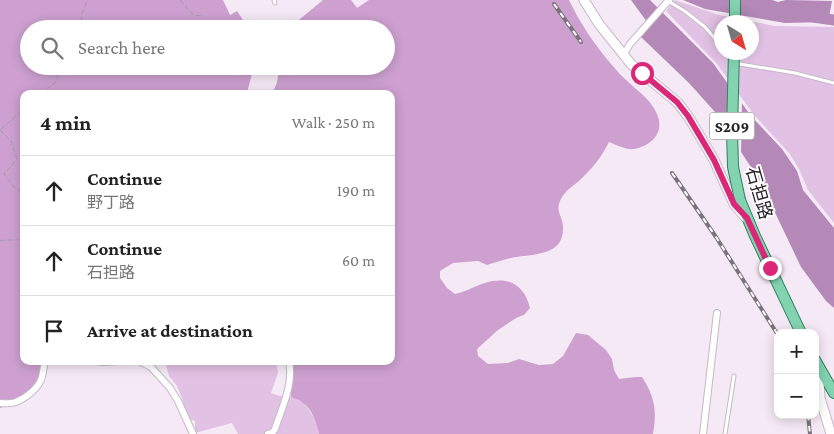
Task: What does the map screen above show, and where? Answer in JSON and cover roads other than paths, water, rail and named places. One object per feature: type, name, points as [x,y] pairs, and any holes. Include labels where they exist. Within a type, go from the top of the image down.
[{"type":"main road","points":[[584,0],[599,24],[631,64],[677,102],[688,116],[714,160],[734,204],[747,218]]},
{"type":"main road","points":[[734,15],[735,0]]},
{"type":"main road","name":"石担路","points":[[731,60],[733,167],[740,200],[799,329]]},
{"type":"main road","points":[[819,367],[834,393]]},
{"type":"main road","points":[[818,374],[820,398],[830,434]]},
{"type":"street","points":[[624,54],[630,44],[668,1]]},
{"type":"street","points":[[702,434],[717,314]]},
{"type":"street","points":[[0,403],[10,404],[32,392],[42,378],[44,365]]},
{"type":"street","points":[[147,365],[170,388],[178,401],[192,434]]},
{"type":"street","points":[[268,434],[272,433],[275,429],[289,386],[290,365]]},
{"type":"lane","points":[[668,1],[705,27],[714,38]]},
{"type":"lane","points":[[737,60],[740,64],[796,73],[834,83]]},
{"type":"lane","points":[[726,434],[734,376]]},
{"type":"waterway","points":[[813,17],[834,20]]},
{"type":"railway","points":[[554,4],[581,42]]},
{"type":"railway","points":[[672,173],[716,237],[774,329]]},
{"type":"railway","points":[[808,419],[810,434]]}]
